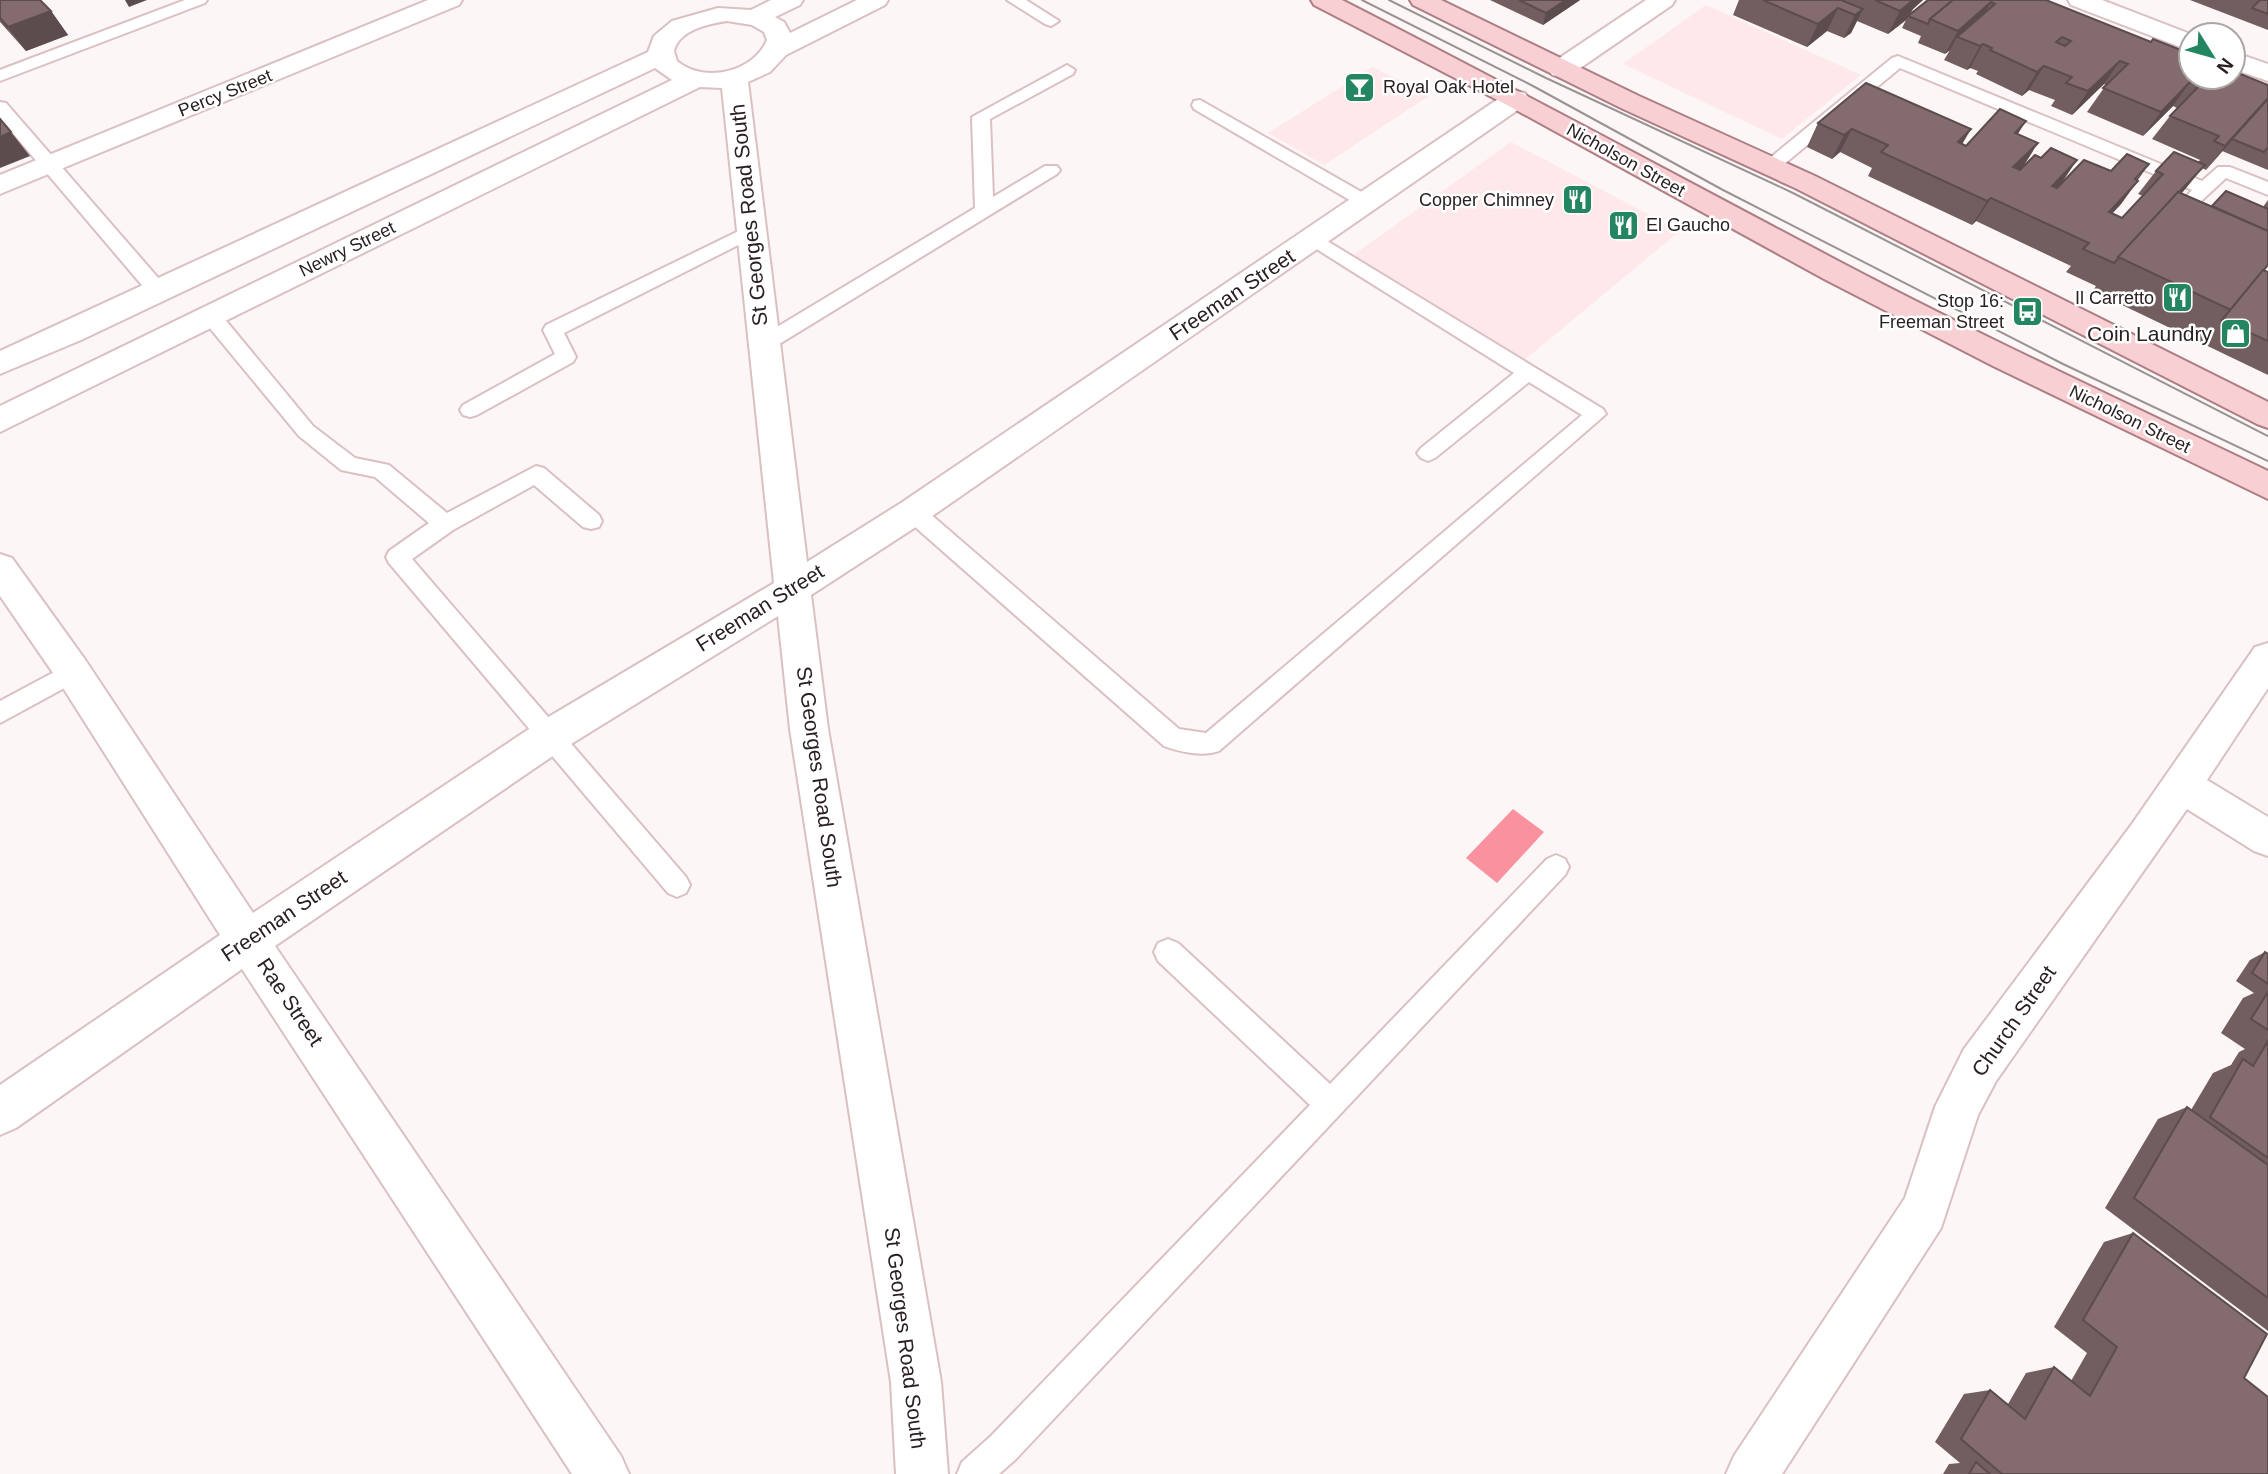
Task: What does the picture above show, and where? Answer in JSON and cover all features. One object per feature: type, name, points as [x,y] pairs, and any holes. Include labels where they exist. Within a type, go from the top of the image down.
[{"type":"main road","name":"Nicholson Street","points":[[1323,0],[1516,99],[1835,272],[2004,358],[2268,486]]},
{"type":"main road","points":[[1422,0],[1561,69],[1771,166],[2085,321],[2268,416]]},
{"type":"street","name":"Percy Street","points":[[0,185],[450,0]]},
{"type":"street","points":[[756,17],[791,0]]},
{"type":"street","points":[[779,48],[781,39],[777,30],[756,17],[726,7],[678,28],[662,46],[661,56],[672,70],[695,79],[734,78],[763,66],[779,48],[876,0]]},
{"type":"street","points":[[1561,69],[1663,0]]},
{"type":"street","points":[[2080,0],[2177,38]]},
{"type":"street","name":"Newry Street","points":[[0,363],[159,292],[661,56]]},
{"type":"street","points":[[2247,65],[2268,73]]},
{"type":"street","name":"St Georges Road South","points":[[734,78],[809,729],[908,1329],[916,1382],[922,1474]]},
{"type":"street","name":"Newry Street","points":[[0,419],[695,79]]},
{"type":"street","name":"Freeman Street","points":[[0,1112],[247,940],[549,737],[793,589],[913,512],[1516,99]]},
{"type":"street","name":"Rae Street","points":[[0,568],[73,672],[247,940],[592,1455],[628,1474]]},
{"type":"street","name":"Church Street","points":[[1752,1474],[1924,1211],[1958,1107],[1980,1065],[2268,659]]},
{"type":"street","points":[[2181,785],[2268,838]]},
{"type":"lane","points":[[0,76],[199,0]]},
{"type":"lane","points":[[1015,0],[1051,21]]},
{"type":"lane","points":[[1771,166],[1898,61],[2203,188]]},
{"type":"lane","points":[[984,211],[981,117],[1067,70]]},
{"type":"lane","points":[[1200,105],[1366,202]]},
{"type":"lane","points":[[0,107],[159,292]]},
{"type":"lane","points":[[764,344],[1051,170]]},
{"type":"lane","points":[[2176,217],[2203,188],[2224,171],[2268,189]]},
{"type":"lane","points":[[470,410],[566,357],[553,330],[751,231]]},
{"type":"lane","points":[[913,512],[1173,739],[1210,744],[1596,414],[1314,239]]},
{"type":"lane","points":[[211,316],[306,431],[349,464],[381,471],[444,524]]},
{"type":"lane","points":[[1428,453],[1528,372]]},
{"type":"lane","points":[[591,520],[536,474],[444,524],[397,558],[677,885]]},
{"type":"lane","points":[[0,713],[73,672]]},
{"type":"lane","points":[[974,1474],[1003,1448],[1556,867]]},
{"type":"lane","points":[[1168,952],[1330,1104]]},
{"type":"shaded area","points":[[1706,5],[1861,75],[1782,139],[1623,64]]},
{"type":"shaded area","points":[[1373,67],[1429,96],[1324,165],[1268,133]]},
{"type":"shaded area","points":[[1511,142],[1680,231],[1511,371],[1338,266]]},
{"type":"shaded area","points":[[1513,809],[1544,832],[1497,883],[1466,858]]},
{"type":"building","points":[[0,0],[40,0],[51,11],[8,27],[0,18]]},
{"type":"building","points":[[1519,0],[1566,0],[1546,13]]},
{"type":"building","points":[[1763,0],[1844,0],[1863,9],[1855,15],[1838,8],[1818,24]]},
{"type":"building","points":[[1875,0],[1913,0],[1900,11]]},
{"type":"building","points":[[1928,0],[1953,0],[1930,19],[1928,24],[1908,16]]},
{"type":"building","points":[[1953,0],[2046,0],[2151,42],[2153,39],[2177,48],[2177,91],[2181,91],[2161,112],[2103,88],[2128,64],[2120,61],[2088,91],[2066,83],[2072,77],[2044,66],[2037,72],[1990,50],[1992,48],[1983,44],[1980,46],[1957,37],[1995,4],[1991,2],[1958,31],[1930,19]],"holes":[[[2062,37],[2071,41],[2065,46],[2056,42]]]},
{"type":"building","points":[[2260,0],[2268,0],[2268,14],[2252,8]]},
{"type":"building","points":[[2247,77],[2268,85],[2268,98],[2225,146],[2214,141],[2219,136],[2170,116],[2194,91],[2247,91]]},
{"type":"building","points":[[1866,83],[1971,129],[1958,142],[1966,146],[2000,109],[2026,121],[2015,133],[2038,143],[2013,167],[2020,170],[2035,155],[2041,158],[2051,148],[2077,160],[2052,186],[2057,188],[2084,160],[2111,171],[2127,154],[2149,164],[2135,179],[2138,181],[2109,212],[2122,218],[2163,174],[2156,171],[2174,152],[2205,165],[2114,263],[2083,249],[2089,243],[1991,198],[1987,201],[1881,152],[1888,145],[1852,129],[1844,135],[1818,123]]},
{"type":"building","points":[[2268,99],[2268,147],[2264,152],[2232,139]]},
{"type":"building","points":[[0,119],[11,132],[0,137]]},
{"type":"building","points":[[2226,191],[2268,209],[2268,231],[2212,206]]},
{"type":"building","points":[[2178,192],[2268,231],[2268,265],[2231,310],[2118,257]]},
{"type":"building","points":[[2263,270],[2268,272],[2268,341],[2222,320]]},
{"type":"building","points":[[2265,952],[2268,954],[2268,984],[2252,973]]},
{"type":"building","points":[[2268,992],[2268,1030],[2251,1019]]},
{"type":"building","points":[[2268,1041],[2268,1158],[2210,1117],[2243,1059],[2253,1066]]},
{"type":"building","points":[[2187,1107],[2268,1165],[2268,1298],[2134,1198]]},
{"type":"building","points":[[2133,1233],[2267,1334],[2244,1378],[2268,1397],[2268,1474],[2002,1474],[1961,1439],[1990,1390],[2025,1419],[2054,1367],[2090,1396],[2117,1347],[2083,1320]]},
{"type":"building","points":[[1976,1462],[1990,1474],[1969,1474]]},
{"type":"tram line","points":[[1362,0],[1533,86],[1723,190],[2063,364],[2268,461]]},
{"type":"tram line","points":[[1389,0],[1546,78],[1793,193],[2268,436]]},
{"type":"place","name":"Royal Oak Hotel","points":[[1360,87]]},
{"type":"place","name":"Copper Chimney","points":[[1577,200]]},
{"type":"place","name":"El Gaucho","points":[[1623,225]]},
{"type":"place","name":"Il Carretto","points":[[2177,298]]},
{"type":"place","name":"Stop 16: Freeman Street","points":[[2027,311]]},
{"type":"place","name":"Coin Laundry","points":[[2235,334]]}]
